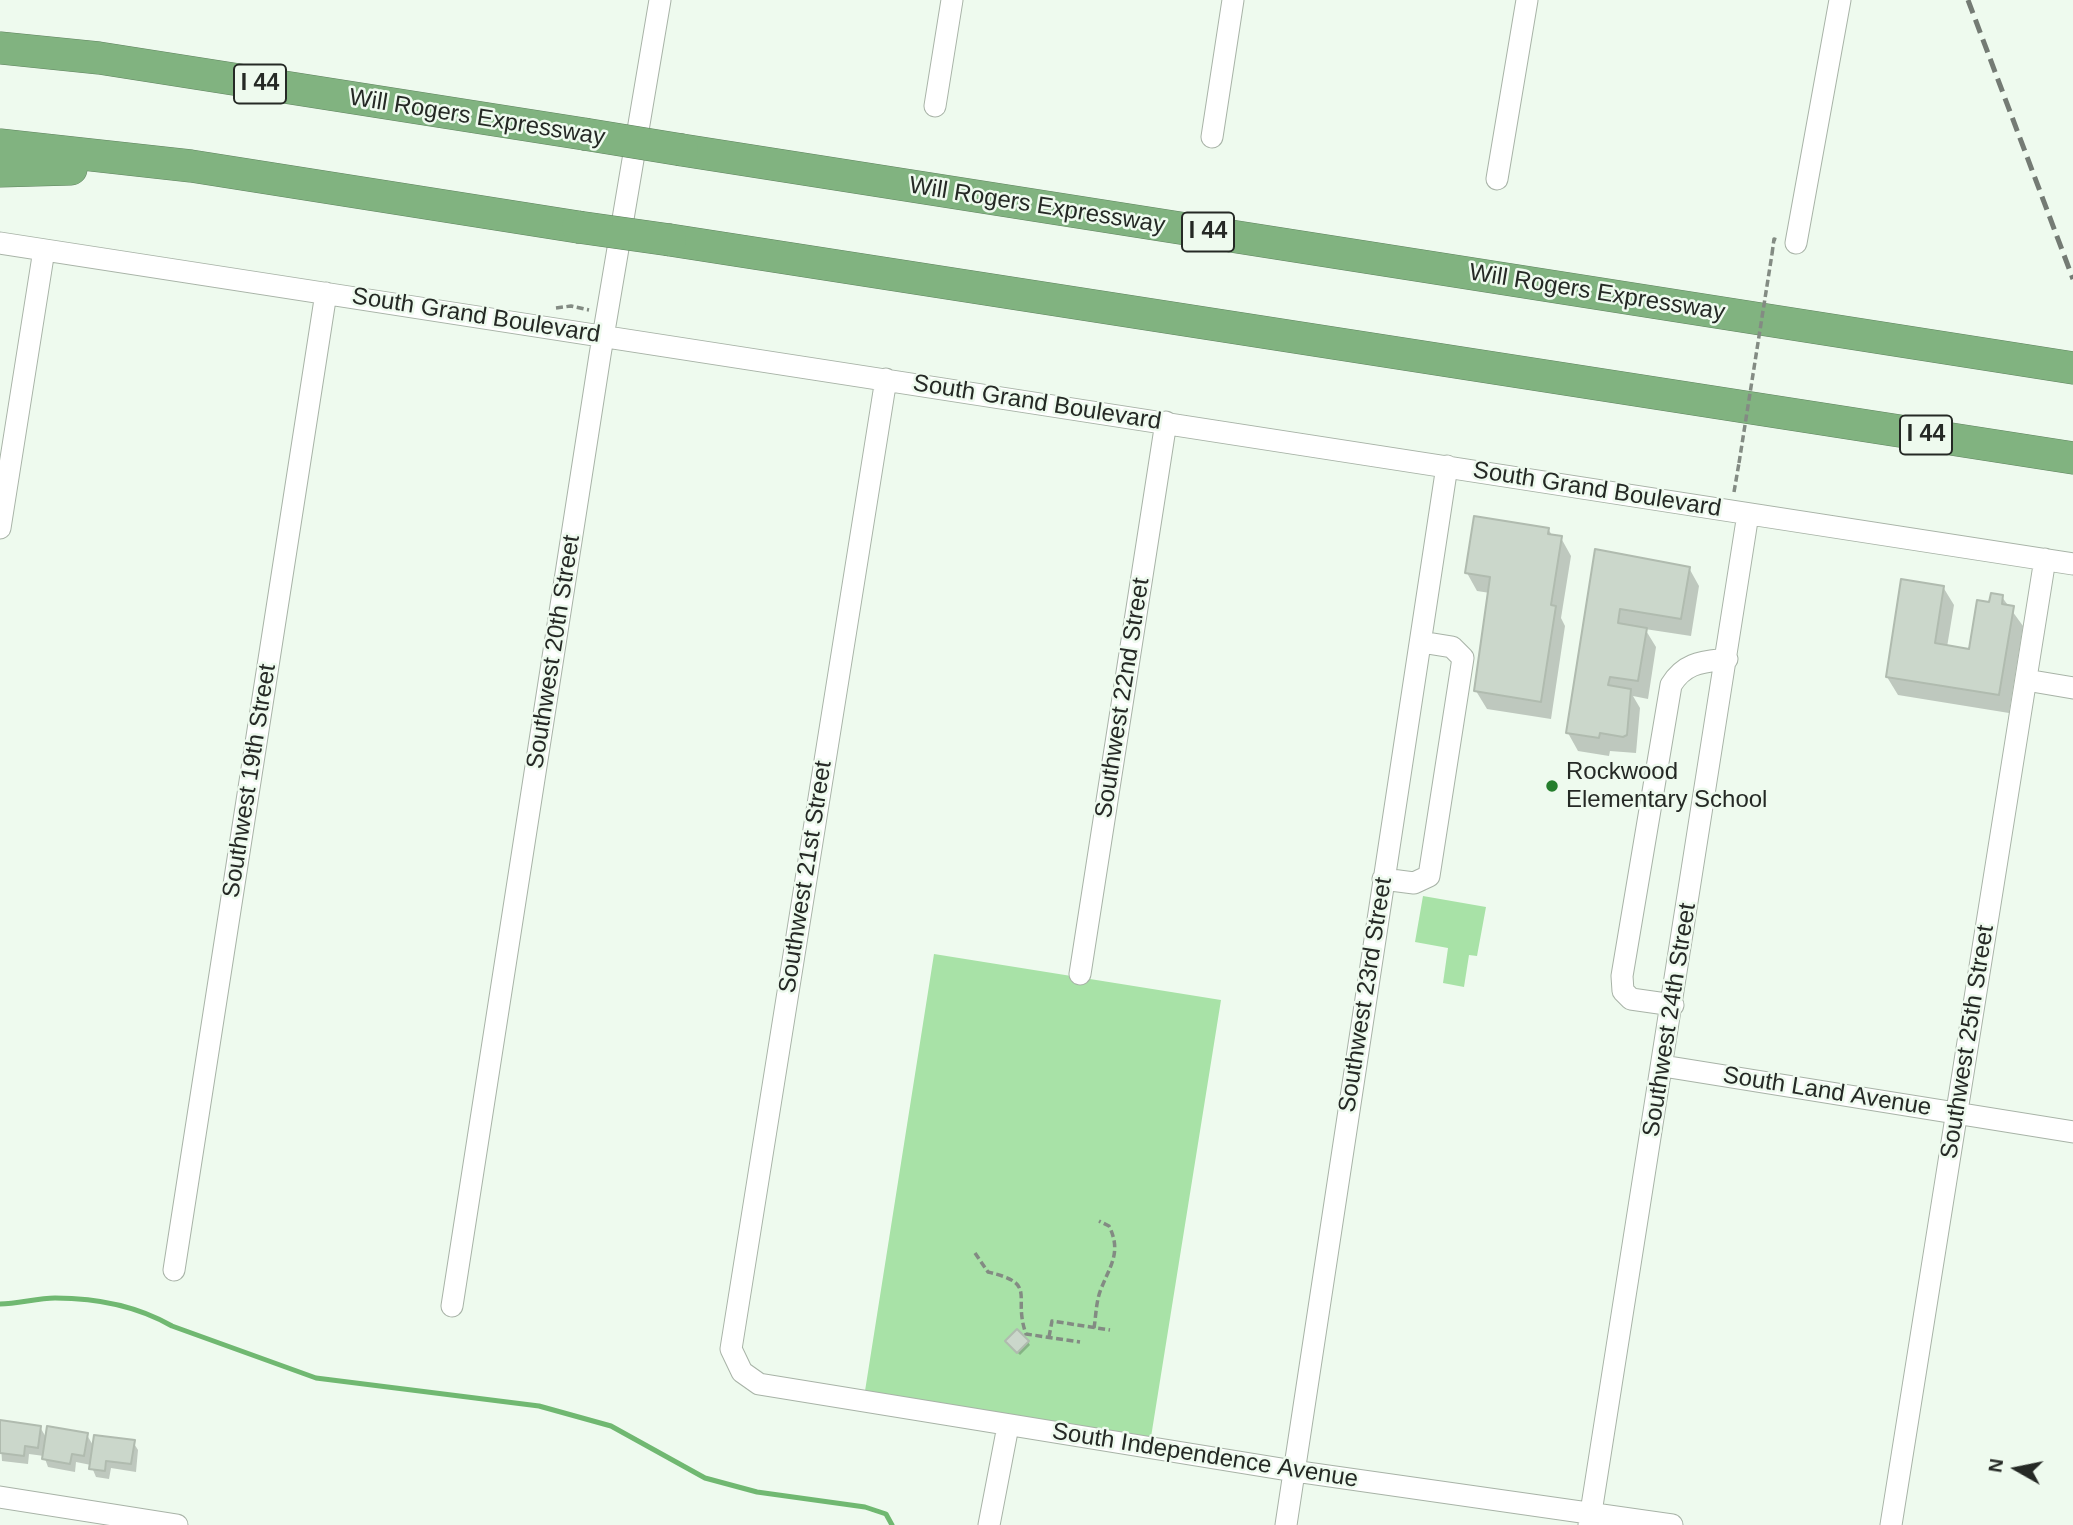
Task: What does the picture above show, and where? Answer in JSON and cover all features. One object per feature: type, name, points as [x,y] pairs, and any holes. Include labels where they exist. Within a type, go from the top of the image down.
[{"type":"highway","points":[[0,35],[99,58]]},
{"type":"highway","name":"Will Rogers Expressway","points":[[0,48],[99,58],[2073,368]]},
{"type":"highway","name":"I 44","points":[[0,145],[191,166],[2073,458]]},
{"type":"highway","points":[[0,171],[191,166]]},
{"type":"street","name":"Southwest 20th Street","points":[[452,1306],[604,336],[660,0]]},
{"type":"street","points":[[935,106],[952,0]]},
{"type":"street","points":[[1212,137],[1233,0]]},
{"type":"street","points":[[1497,180],[1527,0]]},
{"type":"street","points":[[1796,243],[1840,0]]},
{"type":"street","name":"South Grand Boulevard","points":[[0,243],[2073,564]]},
{"type":"street","points":[[0,528],[44,250]]},
{"type":"street","name":"Southwest 19th Street","points":[[174,1270],[326,293]]},
{"type":"street","name":"Southwest 21st Street","points":[[742,1372],[731,1349],[886,379]]},
{"type":"street","name":"Southwest 22nd Street","points":[[1080,974],[1166,422]]},
{"type":"street","name":"Southwest 23rd Street","points":[[1286,1525],[1447,466]]},
{"type":"street","name":"Southwest 24th Street","points":[[1590,1519],[1748,514]]},
{"type":"street","name":"Southwest 25th Street","points":[[1891,1525],[2045,559]]},
{"type":"street","points":[[1383,879],[1414,883],[1429,876],[1436,844],[1464,658],[1452,647],[1421,642]]},
{"type":"street","points":[[1672,1005],[1631,999],[1623,991],[1622,976],[1671,685],[1679,671],[1692,664],[1727,659]]},
{"type":"street","points":[[2026,680],[2073,688]]},
{"type":"street","name":"South Land Avenue","points":[[1663,1066],[2073,1132]]},
{"type":"street","name":"South Independence Avenue","points":[[742,1372],[759,1384],[1008,1426],[1590,1519],[1672,1525]]},
{"type":"street","points":[[989,1525],[1008,1426]]},
{"type":"street","points":[[0,1497],[177,1525]]},
{"type":"path","points":[[1734,492],[1772,254]]},
{"type":"path","points":[[1094,1328],[1100,1290],[1114,1266],[1116,1246],[1109,1226],[1098,1221]]},
{"type":"path","points":[[975,1253],[988,1272],[1014,1279],[1020,1285],[1020,1318],[1026,1334],[1080,1342]]},
{"type":"path","points":[[1049,1337],[1052,1321],[1110,1330]]},
{"type":"green space","points":[[1423,896],[1486,907],[1477,956],[1469,955],[1464,987],[1443,983],[1448,948],[1415,942]]},
{"type":"green space","points":[[934,954],[1221,1000],[1151,1437],[865,1391]]},
{"type":"building","points":[[1474,516],[1549,528],[1548,534],[1562,536],[1551,605],[1556,606],[1541,702],[1474,691],[1490,577],[1465,573]]},
{"type":"building","points":[[1595,549],[1690,567],[1681,619],[1620,609],[1618,623],[1647,628],[1638,681],[1610,677],[1608,685],[1631,689],[1627,735],[1623,737],[1600,733],[1599,738],[1566,733]]},
{"type":"building","points":[[1901,579],[1944,586],[1935,643],[1969,649],[1977,600],[1989,602],[1991,593],[2003,595],[2002,604],[2014,606],[1999,695],[1886,677]]},
{"type":"building","points":[[1017,1329],[1029,1341],[1017,1353],[1005,1341]]},
{"type":"building","points":[[0,1420],[41,1426],[38,1448],[25,1446],[24,1456],[0,1453]]},
{"type":"building","points":[[47,1426],[88,1433],[84,1456],[72,1454],[70,1464],[42,1459]]},
{"type":"building","points":[[94,1435],[135,1440],[131,1464],[106,1461],[105,1471],[89,1469]]},
{"type":"waterway","points":[[0,1304],[55,1298],[100,1302],[145,1313],[172,1326],[316,1378],[539,1406],[611,1426],[705,1478],[757,1492],[865,1507],[886,1514],[892,1525]]},
{"type":"railway","points":[[1968,0],[2073,279]]},
{"type":"place","name":"Rockwood Elementary School","points":[[1552,786]]}]
